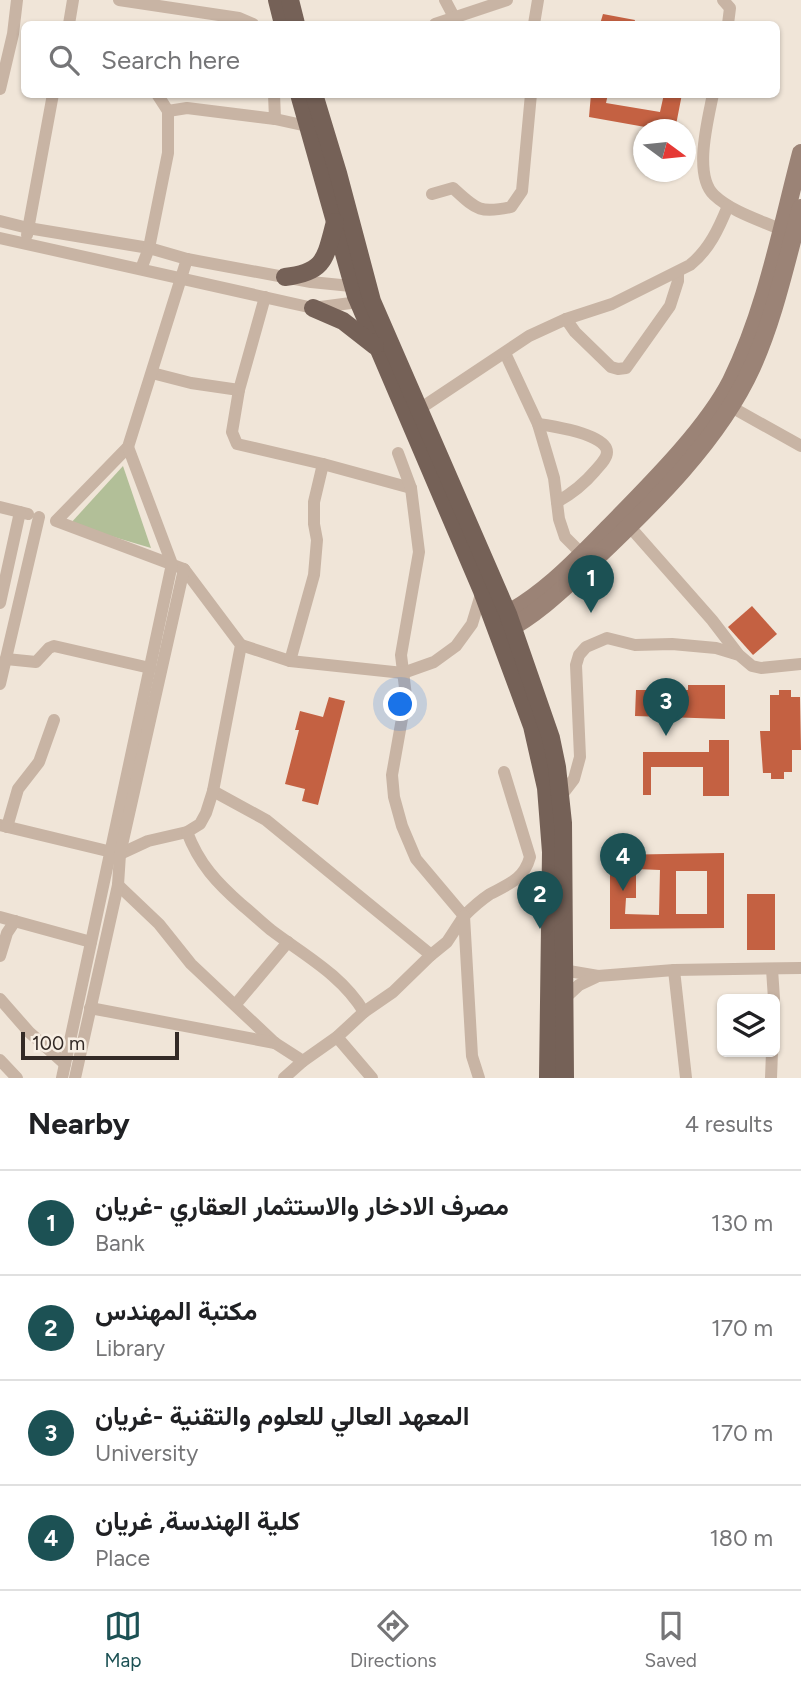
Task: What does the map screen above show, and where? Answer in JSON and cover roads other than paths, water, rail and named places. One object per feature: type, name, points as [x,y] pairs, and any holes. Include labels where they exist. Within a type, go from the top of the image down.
[{"type":"main road","points":[[277,0],[282,21]]},
{"type":"main road","points":[[290,0],[295,21]]},
{"type":"main road","points":[[300,98],[335,222],[363,294],[418,410],[503,624],[546,720],[561,796],[557,969],[548,1078]]},
{"type":"main road","points":[[315,98],[376,347],[482,591],[503,624],[533,726],[546,788],[557,969],[565,998],[565,1078]]},
{"type":"main road","points":[[503,624],[583,555],[725,403],[730,381],[752,331],[782,230],[801,153]]},
{"type":"main road","points":[[503,624],[565,587],[630,527],[673,479],[752,367],[782,281],[801,208]]},
{"type":"main road","points":[[285,277],[314,271],[328,249],[335,222]]},
{"type":"main road","points":[[313,308],[343,321],[376,347]]},
{"type":"street","points":[[0,89],[19,35],[17,0]]},
{"type":"street","points":[[70,21],[73,0]]},
{"type":"street","points":[[119,0],[246,21]]},
{"type":"street","points":[[445,0],[454,17]]},
{"type":"street","points":[[443,21],[508,0]]},
{"type":"street","points":[[534,21],[538,0]]},
{"type":"street","points":[[728,21],[729,3]]},
{"type":"street","points":[[25,244],[52,98]]},
{"type":"street","points":[[141,270],[149,248],[168,153],[168,111],[159,98]]},
{"type":"street","points":[[274,98],[275,119]]},
{"type":"street","points":[[432,194],[453,188],[476,208],[496,210],[511,207],[522,191],[531,98]]},
{"type":"street","points":[[712,98],[705,142],[706,184],[713,194],[728,206],[782,230]]},
{"type":"street","points":[[168,111],[187,108],[275,119],[307,126]]},
{"type":"street","points":[[418,410],[529,336],[566,319],[612,304],[678,272],[699,258],[717,231],[728,206]]},
{"type":"street","points":[[0,221],[149,248],[187,259],[363,294]]},
{"type":"street","points":[[0,238],[313,308],[363,294]]},
{"type":"street","points":[[56,521],[128,447],[187,259]]},
{"type":"street","points":[[566,319],[575,332],[611,366],[626,368],[670,306],[678,272]]},
{"type":"street","points":[[265,297],[239,390],[232,432],[237,444],[411,488]]},
{"type":"street","points":[[505,353],[538,424],[554,478],[559,519],[565,537],[583,555]]},
{"type":"street","points":[[152,373],[191,383],[239,390]]},
{"type":"street","points":[[725,403],[801,446]]},
{"type":"street","points":[[538,424],[590,436],[605,447],[607,452],[605,459],[583,485],[557,502]]},
{"type":"street","points":[[128,447],[178,566],[241,645],[290,661],[403,673],[434,662],[456,646],[472,624],[482,591]]},
{"type":"street","points":[[398,453],[411,488],[419,552],[401,655],[406,696],[392,775],[394,797],[402,826],[416,859],[464,916],[472,1056],[479,1078]]},
{"type":"street","points":[[290,661],[314,575],[317,540],[314,502],[323,464]]},
{"type":"street","points":[[0,507],[56,521],[178,566]]},
{"type":"street","points":[[0,603],[20,512]]},
{"type":"street","points":[[0,684],[39,517]]},
{"type":"street","points":[[630,527],[739,655],[752,666],[761,668],[801,664]]},
{"type":"street","points":[[75,1078],[118,885],[115,852],[150,668],[178,566]]},
{"type":"street","points":[[62,1078],[178,566]]},
{"type":"street","points":[[561,796],[574,779],[580,757],[576,665],[579,655],[586,647],[607,638],[635,645],[716,648],[739,655]]},
{"type":"street","points":[[54,720],[39,762],[18,789],[4,826],[115,852],[187,832],[200,824],[213,791],[241,645]]},
{"type":"street","points":[[6,659],[36,663],[54,646],[150,668]]},
{"type":"street","points":[[284,1078],[337,1037],[364,1012],[393,992],[447,942],[464,916],[488,895],[520,878],[527,870],[530,857],[504,772]]},
{"type":"street","points":[[213,791],[266,820],[431,956]]},
{"type":"street","points":[[187,832],[206,870],[224,889],[288,942],[339,979],[353,994],[364,1012]]},
{"type":"street","points":[[118,885],[159,924],[191,964],[275,1043],[303,1061]]},
{"type":"street","points":[[0,917],[91,942]]},
{"type":"street","points":[[0,956],[7,933],[15,921]]},
{"type":"street","points":[[236,1004],[288,942]]},
{"type":"street","points":[[557,969],[598,976],[674,970],[801,968]]},
{"type":"street","points":[[772,969],[774,994]]},
{"type":"street","points":[[674,970],[686,1078]]},
{"type":"street","points":[[565,998],[579,985],[598,976]]},
{"type":"street","points":[[0,999],[29,1032],[65,1063]]},
{"type":"street","points":[[90,1007],[275,1043]]},
{"type":"street","points":[[337,1037],[366,1076]]},
{"type":"street","points":[[771,1078],[772,1057]]},
{"type":"street","points":[[0,1060],[17,1078]]},
{"type":"place","name":"مصرف الادخار والاستثمار العقاري -غريان","points":[[591,613]]},
{"type":"place","name":"المعهد العالي للعلوم والتقنية -غريان","points":[[666,736]]},
{"type":"place","name":"كلية الهندسة, غريان","points":[[623,891]]},
{"type":"place","name":"مكتبة المهندس","points":[[540,929]]}]
